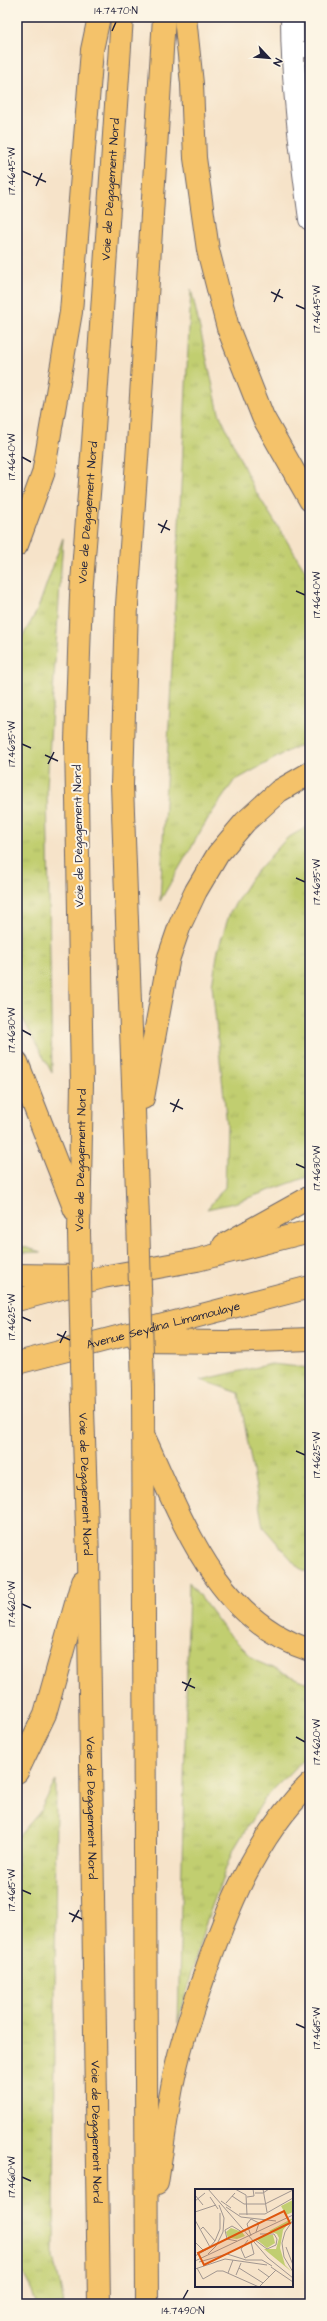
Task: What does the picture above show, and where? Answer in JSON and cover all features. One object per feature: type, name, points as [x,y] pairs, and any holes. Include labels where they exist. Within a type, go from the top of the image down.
[{"type":"highway","points":[[17,545],[44,474],[71,312],[92,50],[98,17]]},
{"type":"highway","name":"Voie de Dégagement Nord","points":[[99,2304],[88,1558],[79,1225],[82,1083],[76,741],[81,595],[93,443],[122,17]]},
{"type":"highway","points":[[147,2304],[143,1388],[136,1136],[122,785],[126,613],[164,17]]},
{"type":"highway","points":[[184,17],[192,84],[195,158],[208,250],[228,328],[263,417],[310,500]]},
{"type":"highway","points":[[136,1136],[169,957],[180,925],[196,891],[218,854],[244,822],[279,791],[310,773]]},
{"type":"highway","points":[[17,1062],[79,1225]]},
{"type":"highway","points":[[197,1260],[310,1197]]},
{"type":"highway","points":[[17,1300],[103,1277],[197,1260],[310,1231]]},
{"type":"highway","points":[[17,1275],[103,1277]]},
{"type":"highway","name":"Avenue Seydina Limamoulaye","points":[[17,1363],[310,1288]]},
{"type":"highway","points":[[109,1340],[226,1342],[310,1340]]},
{"type":"highway","points":[[143,1434],[193,1541],[222,1588],[255,1621],[292,1644],[310,1650]]},
{"type":"highway","points":[[17,1772],[45,1714],[88,1558]]},
{"type":"highway","points":[[146,2245],[175,2071],[195,2002],[215,1944],[234,1899],[260,1846],[310,1784]]},
{"type":"street","points":[[292,17],[301,49],[304,137],[310,219]]},
{"type":"green space","points":[[191,289],[219,413],[253,487],[310,578],[310,742],[290,750],[234,781],[207,820],[160,901]]},
{"type":"green space","points":[[63,538],[47,787],[52,1073],[17,1008],[17,646],[37,611]]},
{"type":"green space","points":[[310,825],[310,1176],[234,1203],[207,1209],[225,1187],[227,1125],[212,985],[218,950],[230,912],[252,877],[286,839]]},
{"type":"green space","points":[[17,1245],[41,1252],[17,1253]]},
{"type":"green space","points":[[271,1364],[310,1368],[310,1573],[299,1568],[263,1527],[239,1393],[201,1380]]},
{"type":"green space","points":[[189,1582],[226,1631],[256,1661],[310,1684],[310,1752],[265,1798],[232,1852],[205,1925],[178,2023]]},
{"type":"green space","points":[[56,1780],[54,2256],[64,2304],[36,2304],[32,2291],[17,2261],[17,1838],[39,1813]]}]
